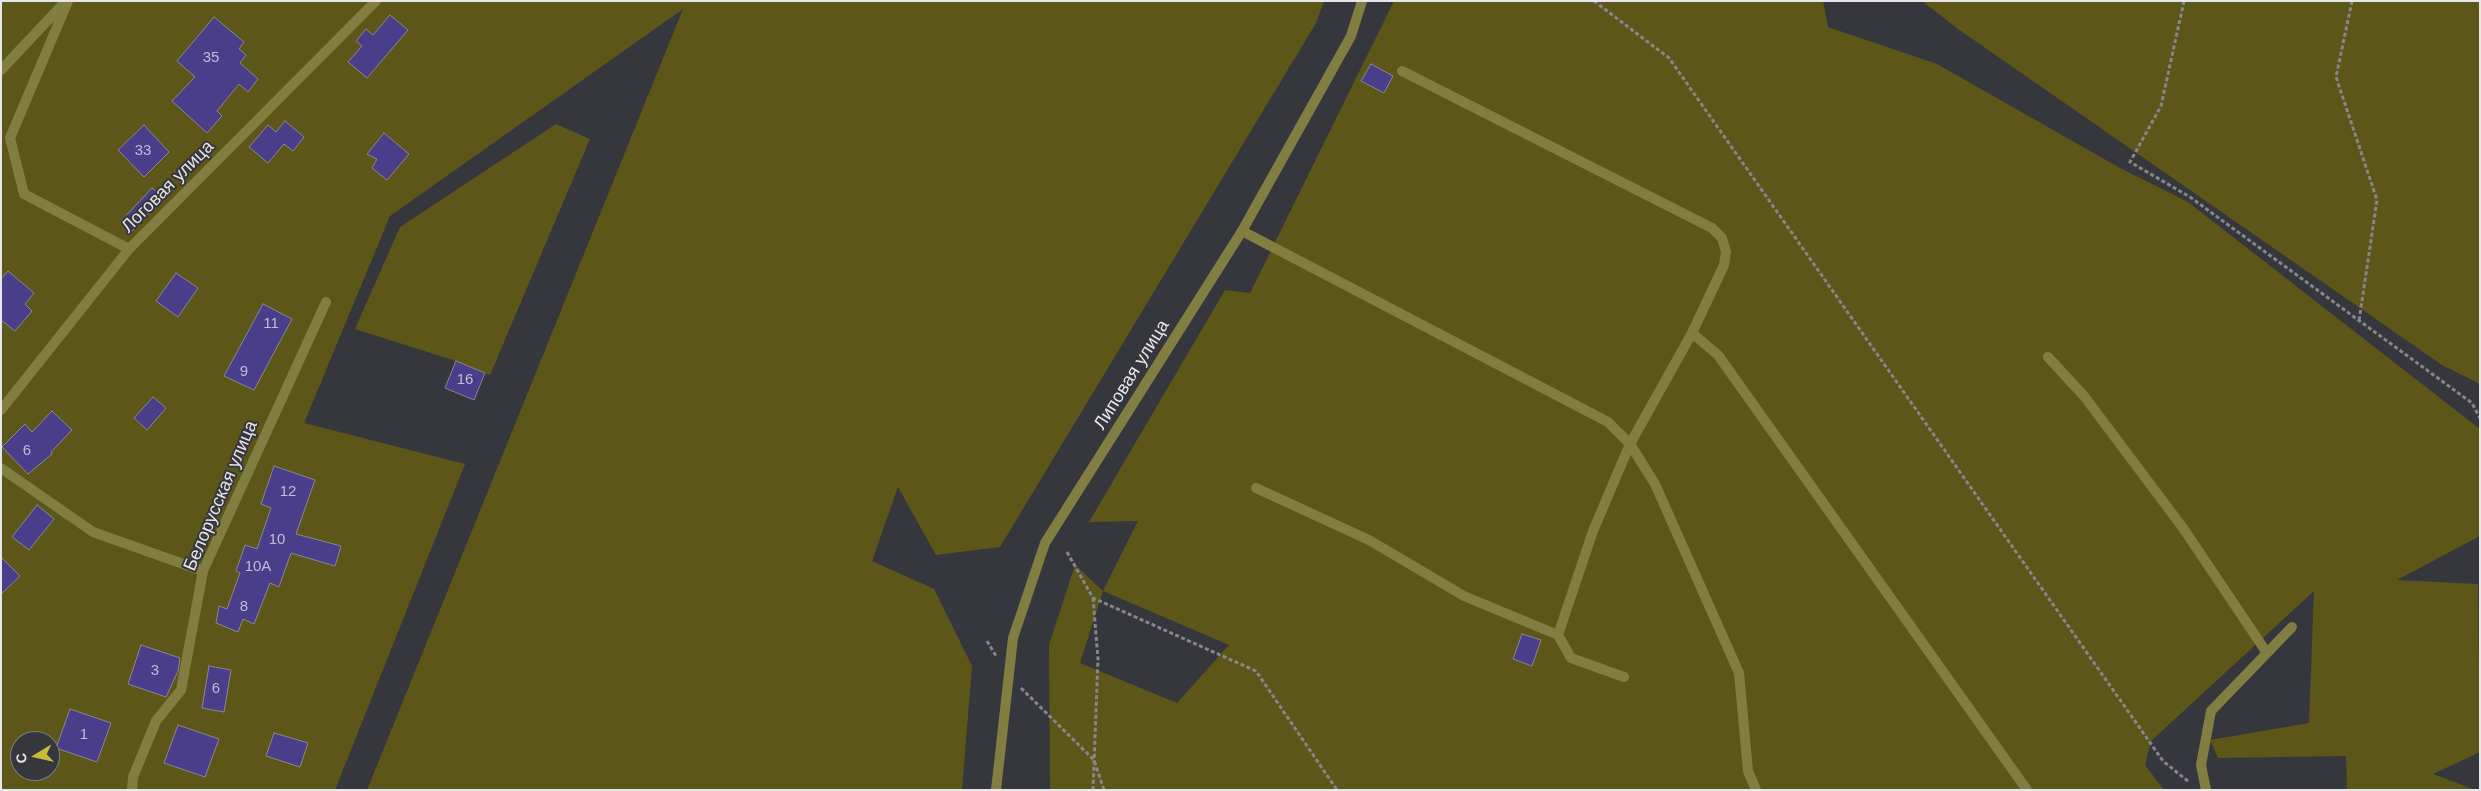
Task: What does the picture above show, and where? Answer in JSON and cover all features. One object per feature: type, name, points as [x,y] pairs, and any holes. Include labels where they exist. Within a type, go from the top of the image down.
[{"type":"street","points":[[1,70],[67,1]]},
{"type":"street","points":[[67,1],[10,138],[24,194],[129,249]]},
{"type":"street","name":"Логовая улица","points":[[1,410],[129,249],[376,1]]},
{"type":"street","name":"Липовая улица","points":[[996,790],[1013,638],[1045,543],[1242,231],[1351,36],[1362,1]]},
{"type":"street","points":[[1402,71],[1712,228],[1722,238],[1726,252],[1724,265],[1692,333],[1630,444],[1593,531],[1558,635]]},
{"type":"street","points":[[1242,231],[1608,422],[1630,444],[1655,484],[1739,673],[1748,771],[1756,790]]},
{"type":"street","name":"Белорусская улица","points":[[132,790],[133,777],[156,721],[181,690],[203,571],[326,302]]},
{"type":"street","points":[[1692,333],[1718,355],[2027,790]]},
{"type":"street","points":[[2048,357],[2084,396],[2183,528],[2267,653]]},
{"type":"street","points":[[1,468],[93,532],[203,571]]},
{"type":"street","points":[[1256,488],[1369,540],[1464,596],[1558,635],[1567,654],[1571,658],[1624,677]]},
{"type":"street","points":[[2206,790],[2201,765],[2211,710],[2292,627]]},
{"type":"path","points":[[1594,1],[1669,58],[2163,761],[2191,784]]},
{"type":"path","points":[[2184,1],[2161,106],[2130,162],[2190,197],[2472,404],[2480,418]]},
{"type":"path","points":[[2352,1],[2336,77],[2377,200],[2359,321]]},
{"type":"path","points":[[1066,552],[1093,598],[1098,659],[1093,790]]},
{"type":"path","points":[[1093,598],[1256,670],[1337,790]]},
{"type":"path","points":[[987,641],[1009,678],[1034,699],[1094,760],[1104,790]]},
{"type":"shaded area","points":[[1,1],[1324,1],[1316,23],[1000,547],[936,555],[898,487],[872,561],[934,589],[972,666],[962,790],[367,790],[683,9],[390,216],[304,423],[465,464],[335,790],[1,790]]},
{"type":"shaded area","points":[[1394,1],[1823,1],[1828,27],[1937,64],[2120,168],[2188,202],[2480,429],[2480,536],[2397,580],[2478,584],[2480,752],[2433,774],[2475,790],[2347,790],[2346,756],[2218,758],[2210,740],[2309,723],[2314,591],[2151,741],[2145,765],[2164,790],[1050,790],[1049,645],[1075,565],[1103,591],[1138,521],[1089,522],[1225,290],[1250,293]],"holes":[[[1103,591],[1229,645],[1177,703],[1080,663]]]},
{"type":"shaded area","points":[[1922,1],[2480,1],[2480,384],[2442,365],[1958,29]]},
{"type":"shaded area","points":[[556,124],[590,139],[490,375],[456,361],[355,329],[400,227]]},
{"type":"building","points":[[390,15],[408,30],[367,78],[348,62],[362,46],[356,41],[366,29],[373,35]]},
{"type":"building","points":[[214,17],[244,42],[239,49],[246,55],[240,63],[258,79],[248,92],[239,84],[217,111],[222,116],[207,133],[172,101],[195,77],[177,61]]},
{"type":"building","points":[[1371,64],[1393,76],[1384,93],[1361,81]]},
{"type":"building","points":[[285,121],[304,137],[293,151],[284,144],[268,163],[249,147],[268,125],[276,132]]},
{"type":"building","points":[[144,125],[169,152],[144,177],[118,150]]},
{"type":"building","points":[[384,133],[409,154],[387,180],[372,168],[377,159],[367,154]]},
{"type":"building","points":[[152,188],[163,198],[131,232],[120,222]]},
{"type":"building","points":[[8,271],[34,293],[25,304],[32,311],[15,331],[1,320],[1,279]]},
{"type":"building","points":[[176,273],[198,288],[178,317],[156,301]]},
{"type":"building","points":[[263,304],[292,319],[254,390],[224,376]]},
{"type":"building","points":[[456,361],[485,373],[474,400],[445,388]]},
{"type":"building","points":[[153,397],[166,408],[147,430],[134,418]]},
{"type":"building","points":[[52,411],[72,430],[51,452],[52,454],[28,474],[2,447],[25,424],[32,432]]},
{"type":"building","points":[[274,466],[315,480],[296,534],[341,546],[335,566],[291,553],[279,587],[270,583],[254,624],[243,619],[238,632],[216,623],[219,606],[227,609],[240,573],[236,571],[245,545],[257,549],[271,508],[261,504]]},
{"type":"building","points":[[37,505],[54,519],[29,550],[12,537]]},
{"type":"building","points":[[1,557],[20,576],[1,594]]},
{"type":"building","points":[[1522,634],[1541,640],[1532,666],[1513,659]]},
{"type":"building","points":[[141,645],[180,658],[178,671],[166,697],[128,684]]},
{"type":"building","points":[[209,666],[231,670],[224,712],[202,708]]},
{"type":"building","points":[[70,709],[111,723],[97,762],[60,749],[60,737]]},
{"type":"building","points":[[178,725],[219,739],[205,777],[164,763]]},
{"type":"building","points":[[274,733],[308,743],[300,767],[266,756]]}]
